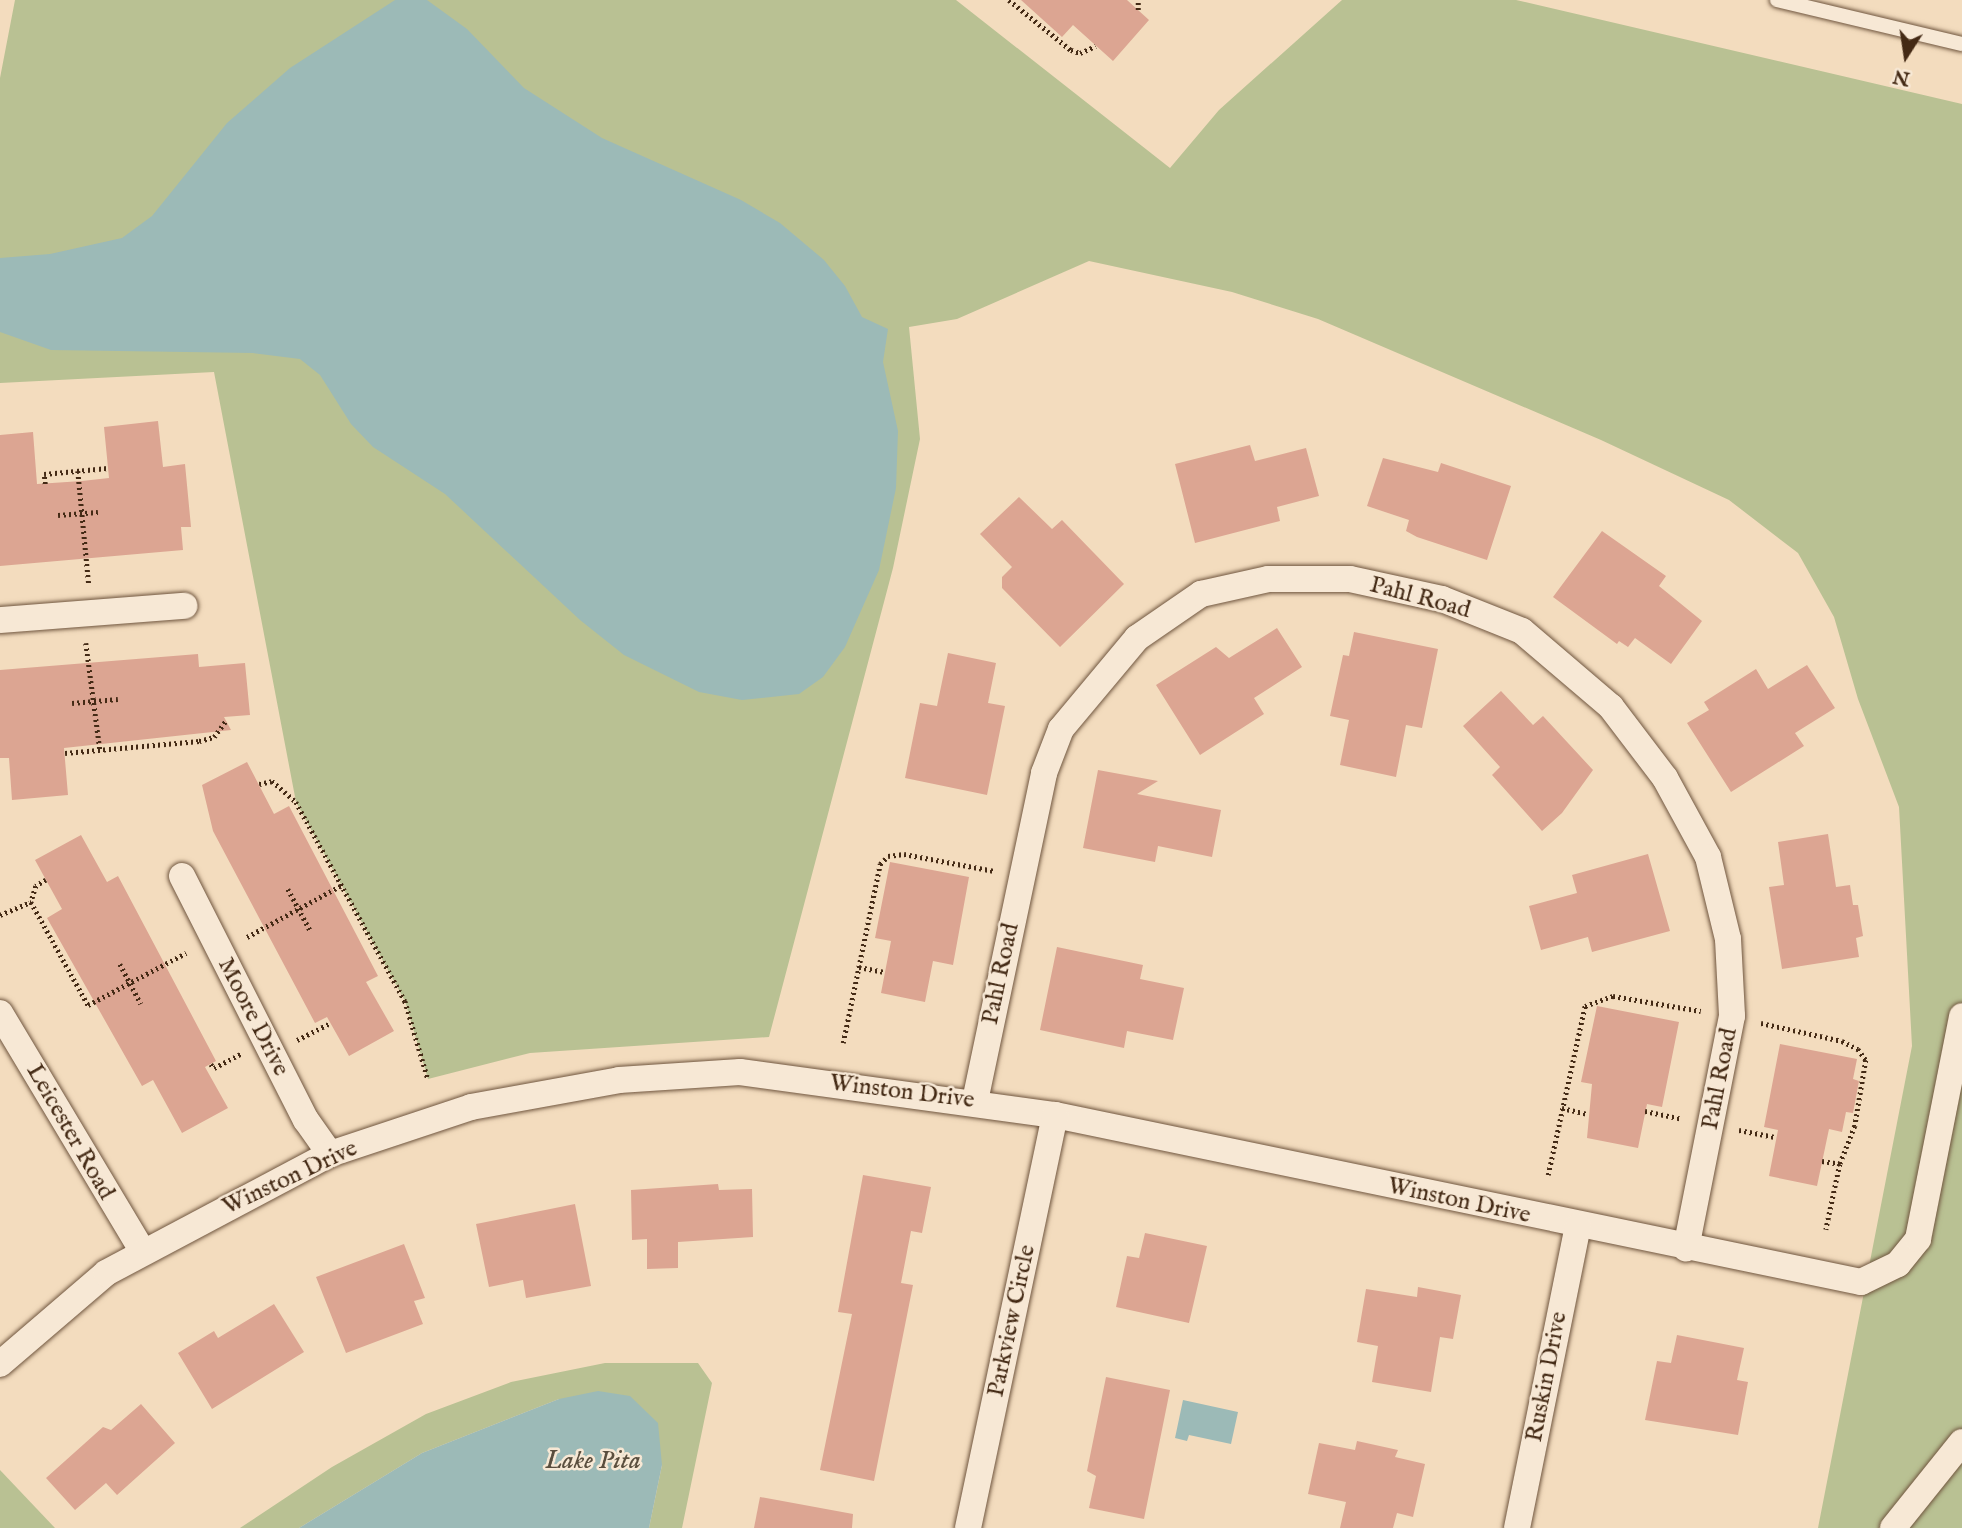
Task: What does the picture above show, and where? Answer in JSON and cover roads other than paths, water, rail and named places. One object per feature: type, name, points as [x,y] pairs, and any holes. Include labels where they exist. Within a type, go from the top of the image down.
[{"type":"street","name":"Pahl Road","points":[[975,1101],[1044,773],[1061,729],[1137,638],[1201,594],[1268,579],[1350,579],[1442,599],[1522,631],[1611,707],[1665,778],[1708,857],[1728,939],[1732,1016],[1686,1248]]},
{"type":"street","points":[[0,620],[184,606]]},
{"type":"street","name":"Moore Drive","points":[[182,876],[306,1120],[330,1154]]},
{"type":"street","name":"Leicester Road","points":[[0,1013],[142,1250]]},
{"type":"street","points":[[1955,1084],[1962,1016]]},
{"type":"street","name":"Winston Drive","points":[[0,1364],[106,1273],[142,1250],[330,1154],[471,1107],[619,1080],[740,1072],[975,1101],[1055,1115],[1578,1226],[1861,1282],[1898,1264],[1917,1239],[1955,1084]]},
{"type":"street","name":"Parkview Circle","points":[[968,1528],[1055,1115]]},
{"type":"street","name":"Ruskin Drive","points":[[1517,1528],[1578,1226]]},
{"type":"street","points":[[1893,1528],[1962,1442]]},
{"type":"lane","points":[[1777,0],[1962,44]]},
{"type":"water","points":[[395,0],[427,0],[467,29],[524,88],[602,138],[741,200],[780,223],[824,260],[845,286],[862,317],[888,329],[883,362],[898,431],[896,488],[879,570],[845,647],[823,677],[799,694],[742,700],[699,692],[624,655],[580,620],[445,494],[373,447],[351,424],[320,375],[300,359],[253,353],[51,350],[0,332],[0,258],[50,254],[122,238],[152,216],[227,123],[290,68]]},
{"type":"water","name":"Lake Pita","points":[[598,1391],[630,1396],[658,1423],[662,1465],[649,1528],[299,1528],[422,1453],[559,1399]]},
{"type":"water","points":[[1183,1400],[1238,1412],[1231,1444],[1189,1435],[1187,1441],[1175,1438]]}]
